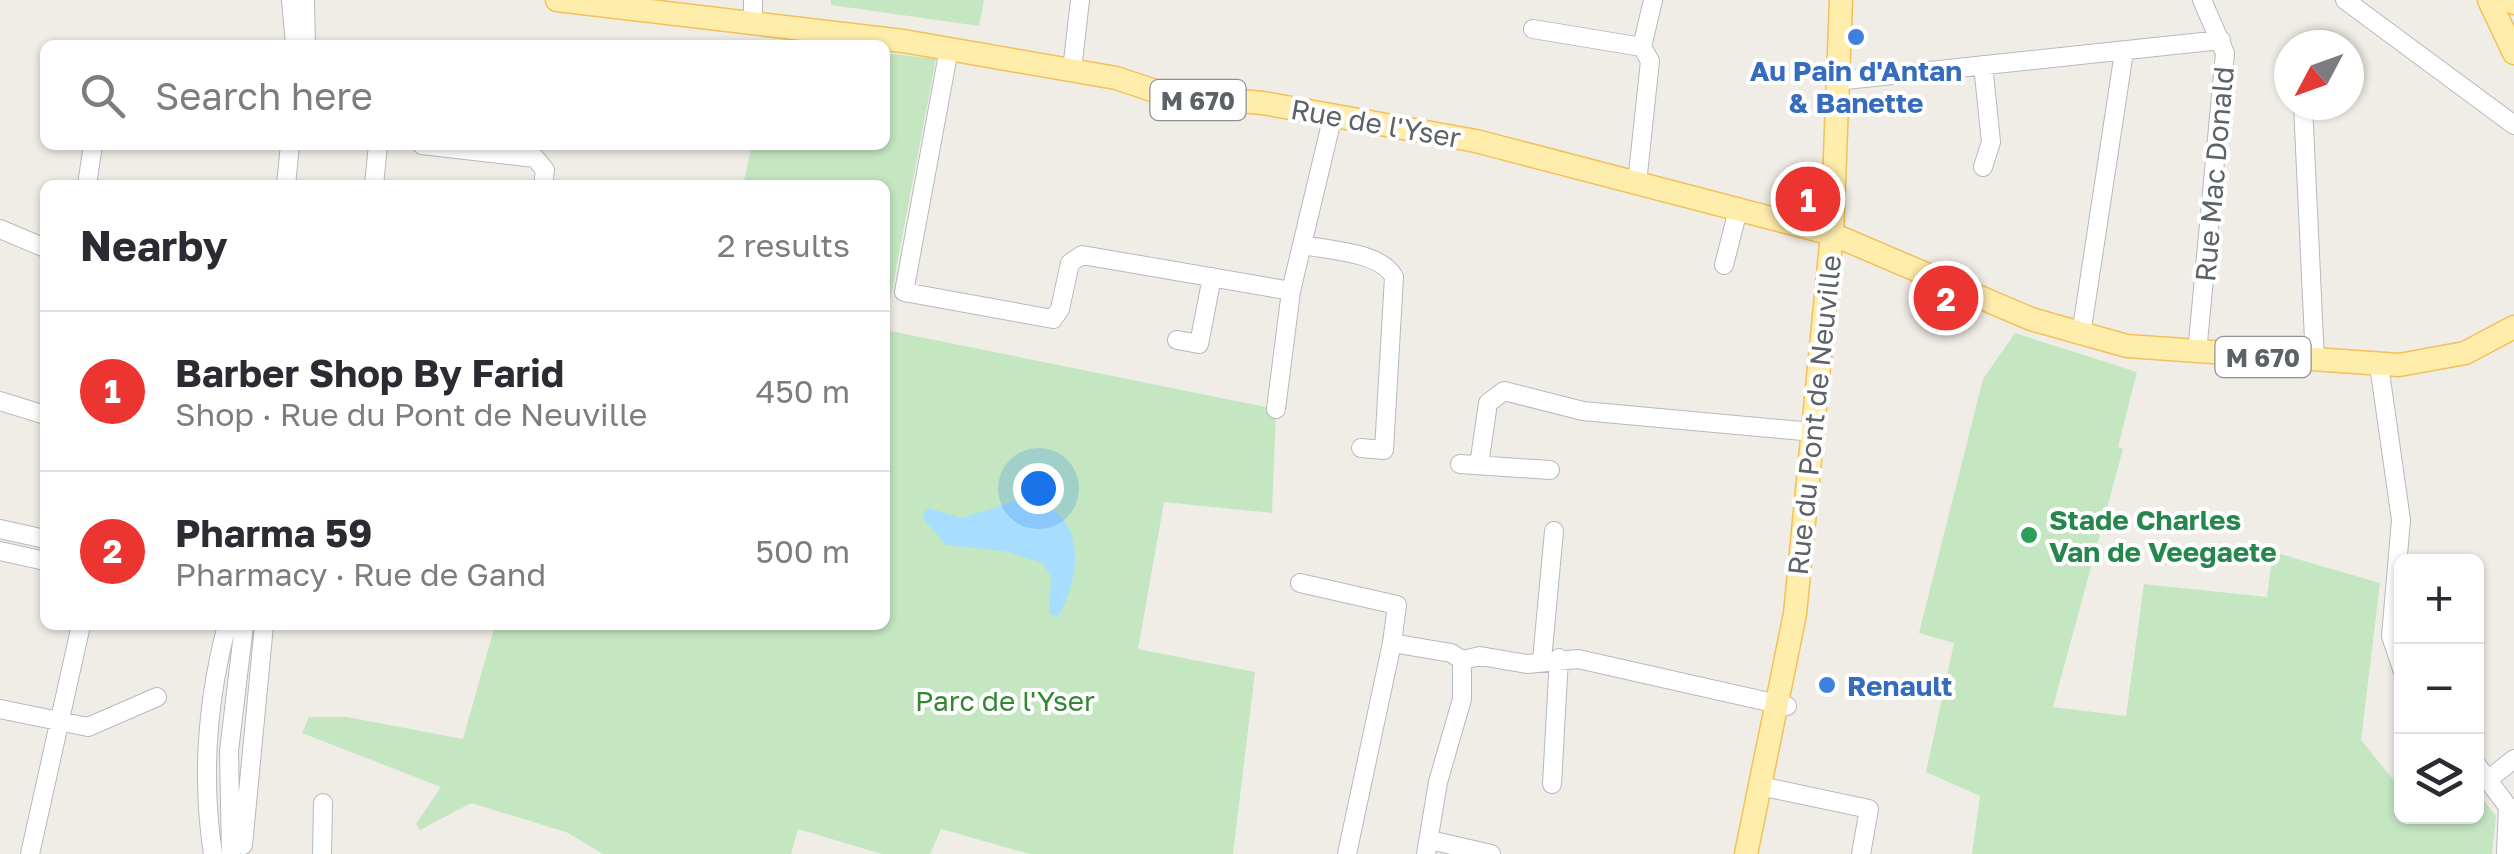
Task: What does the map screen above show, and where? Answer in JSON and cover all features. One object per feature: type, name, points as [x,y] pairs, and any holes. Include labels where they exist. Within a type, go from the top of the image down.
[{"type":"main road","name":"Rue de l'Yser","points":[[557,0],[753,12],[1116,78],[1167,96],[1263,102],[1476,142],[1832,234]]},
{"type":"main road","name":"Rue du Pont de Neuville","points":[[1764,787],[1782,704],[1795,614],[1813,432],[1832,234],[1841,0]]},
{"type":"main road","points":[[2489,0],[2514,53]]},
{"type":"main road","name":"M 670","points":[[1832,234],[2030,319],[2081,336],[2140,348],[2379,365],[2456,356],[2514,327]]},
{"type":"main road","points":[[1746,854],[1764,787]]},
{"type":"main road","points":[[1756,854],[1764,787]]},
{"type":"street","points":[[291,0],[295,40]]},
{"type":"street","points":[[305,0],[306,40]]},
{"type":"street","points":[[1072,70],[1080,0]]},
{"type":"street","points":[[1637,183],[1650,61],[1642,47],[1654,0]]},
{"type":"street","name":"Rue Mac Donald","points":[[2197,352],[2225,52],[2202,0]]},
{"type":"street","points":[[2345,0],[2514,125]]},
{"type":"street","points":[[1532,28],[1642,47]]},
{"type":"street","points":[[1836,81],[2221,40]]},
{"type":"street","points":[[949,49],[904,292],[1053,318],[1060,309],[1070,263],[1078,256],[1291,291]]},
{"type":"street","points":[[2081,336],[2124,52]]},
{"type":"street","points":[[1983,66],[1990,135],[1983,167]]},
{"type":"street","points":[[2482,102],[2500,112],[2514,110]]},
{"type":"street","points":[[1276,409],[1291,291],[1333,115]]},
{"type":"street","points":[[2305,120],[2315,361]]},
{"type":"street","points":[[89,180],[92,150]]},
{"type":"street","points":[[286,180],[290,150]]},
{"type":"street","points":[[298,180],[302,150]]},
{"type":"street","points":[[374,180],[378,150]]},
{"type":"street","points":[[465,150],[535,158],[544,170],[543,180]]},
{"type":"street","points":[[1724,265],[1738,210]]},
{"type":"street","points":[[0,229],[40,246]]},
{"type":"street","points":[[1303,245],[1376,261],[1388,267],[1394,277],[1384,450],[1361,448]]},
{"type":"street","points":[[1177,340],[1199,344],[1212,277]]},
{"type":"street","points":[[2379,365],[2400,509],[2391,636],[2394,645]]},
{"type":"street","points":[[1550,470],[1469,465],[1486,408],[1495,395],[1504,391],[1583,411],[1813,432]]},
{"type":"street","points":[[0,401],[40,413]]},
{"type":"street","points":[[0,530],[40,539]]},
{"type":"street","points":[[1552,784],[1554,531]]},
{"type":"street","points":[[0,552],[40,560]]},
{"type":"street","points":[[1300,583],[1397,605],[1347,854]]},
{"type":"street","points":[[30,854],[79,630]]},
{"type":"street","points":[[213,854],[205,776],[207,728],[226,630]]},
{"type":"street","points":[[237,850],[229,751],[243,630]]},
{"type":"street","points":[[237,850],[263,630]]},
{"type":"street","points":[[1392,643],[1451,653],[1462,660],[1480,656],[1520,664],[1550,659],[1782,704]]},
{"type":"street","points":[[1462,660],[1462,699],[1438,782],[1428,847],[1491,854]]},
{"type":"street","points":[[0,709],[94,727],[137,703],[158,698]]},
{"type":"street","points":[[2489,779],[2514,759]]},
{"type":"street","points":[[2484,773],[2510,814],[2506,854]]},
{"type":"street","points":[[1764,787],[1869,809],[1860,854]]},
{"type":"street","points":[[322,854],[323,803]]},
{"type":"green space","points":[[831,0],[984,0],[979,26],[831,5]]},
{"type":"green space","points":[[890,54],[936,59],[890,301],[890,180],[744,180],[751,150],[890,150]]},
{"type":"green space","name":"Parc de l'Yser","points":[[890,331],[1276,409],[1272,513],[1164,502],[1138,649],[1255,672],[1233,854],[1030,854],[941,829],[930,854],[882,854],[798,829],[791,854],[603,854],[566,832],[471,803],[420,830],[416,824],[441,787],[302,733],[309,717],[347,717],[463,739],[494,630],[890,630]]},
{"type":"green space","points":[[2015,333],[2137,372],[2118,447],[2123,449],[2053,707],[2126,716],[2144,584],[2267,597],[2273,552],[2380,583],[2361,740],[2394,780],[2394,824],[2484,824],[2484,801],[2496,816],[2492,854],[1972,854],[1980,796],[1926,772],[1954,643],[1919,633],[1983,379]]},
{"type":"water","points":[[1016,501],[1039,504],[1056,512],[1073,541],[1073,579],[1058,617],[1049,613],[1051,577],[1043,563],[1004,551],[946,545],[922,517],[928,508],[962,518]]},
{"type":"place","name":"Au Pain d'Antan & Banette","points":[[1856,37]]},
{"type":"place","name":"Barber Shop By Farid","points":[[1808,199]]},
{"type":"place","name":"Pharma 59","points":[[1946,298]]},
{"type":"place","name":"Stade Charles Van de Veegaete","points":[[2029,535]]},
{"type":"place","name":"Renault","points":[[1827,685]]}]
